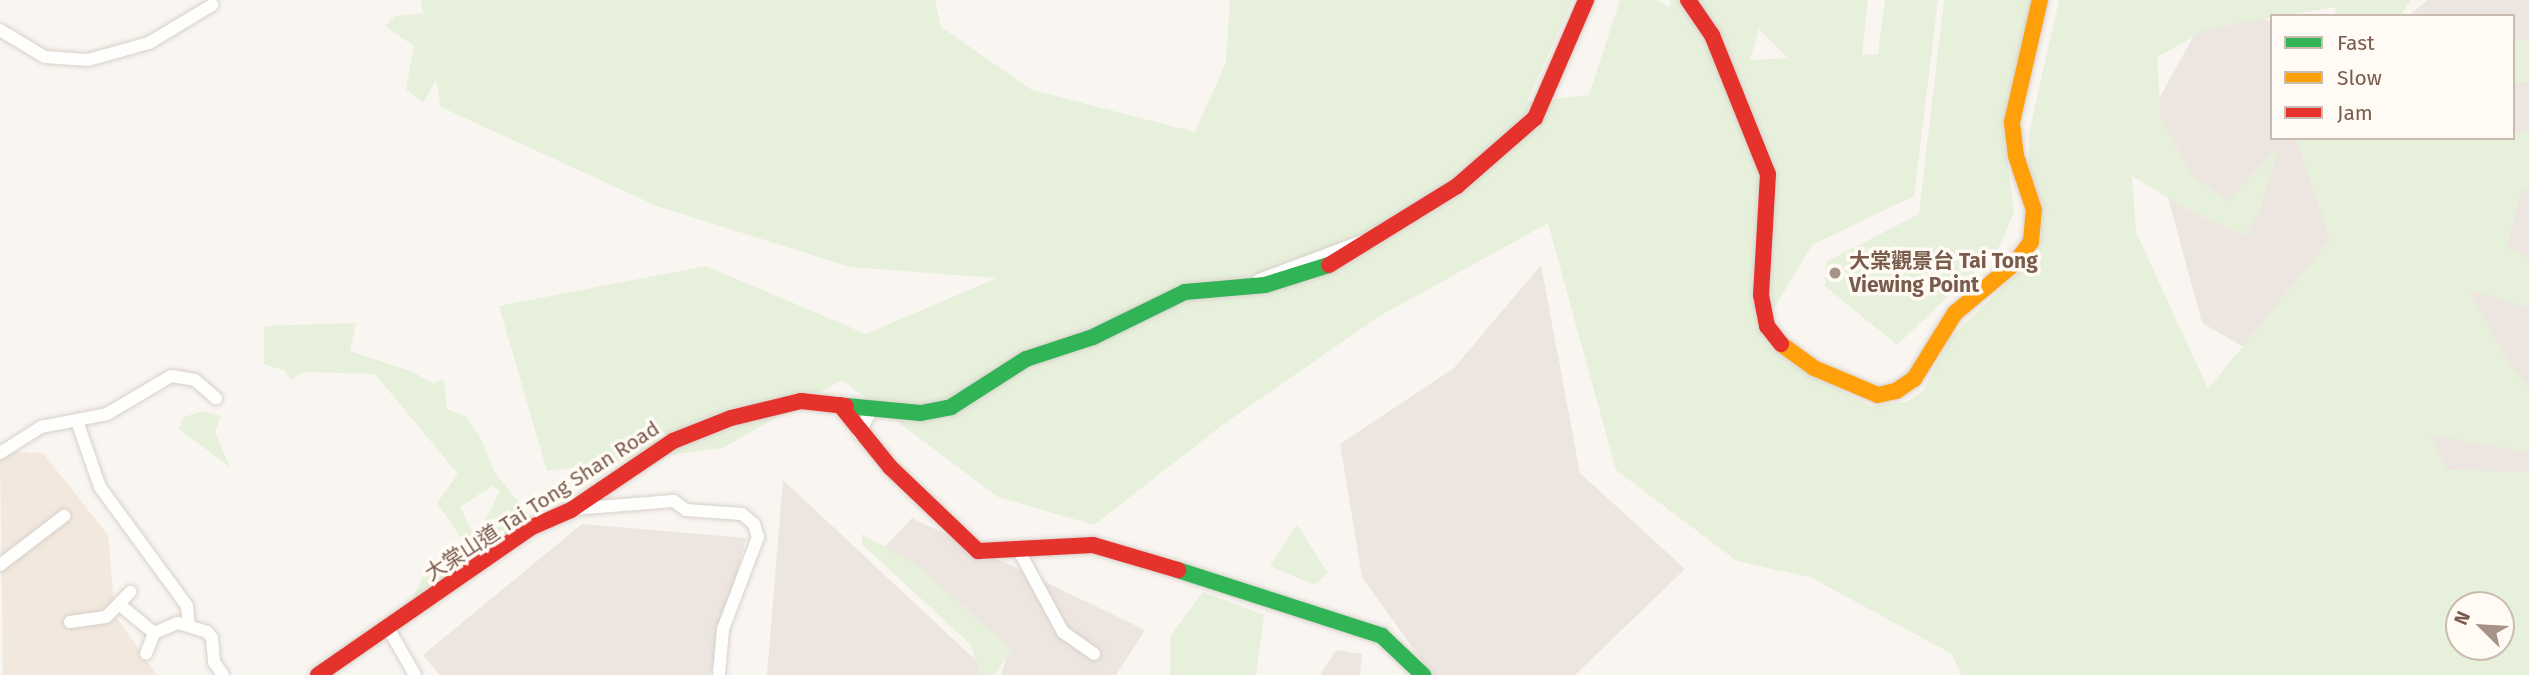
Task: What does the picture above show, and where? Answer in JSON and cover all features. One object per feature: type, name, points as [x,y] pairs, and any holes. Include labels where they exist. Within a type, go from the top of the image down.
[{"type":"street","name":"大棠山道 Tai Tong Shan Road","points":[[318,675],[530,528],[571,510],[673,441],[720,423],[801,401],[921,413],[951,407],[1026,359],[1093,338],[1185,292],[1239,287],[1322,270],[1457,186],[1535,118],[1586,0]]},
{"type":"street","points":[[1688,0],[1712,35],[1768,174],[1761,295],[1767,326],[1783,346],[1814,368],[1878,395],[1896,391],[1914,379],[1955,313],[2015,263],[2033,237],[2034,210],[2016,156],[2012,122],[2040,0]]},
{"type":"street","points":[[0,30],[45,57],[88,60],[149,43],[212,5]]},
{"type":"street","points":[[0,453],[41,427],[107,414],[171,376],[195,380],[216,398]]},
{"type":"street","points":[[840,405],[859,434],[978,551],[1019,551],[1093,545],[1289,602],[1381,636],[1423,675]]},
{"type":"street","points":[[859,434],[872,408]]},
{"type":"street","points":[[77,421],[100,487],[187,606],[189,624]]},
{"type":"street","points":[[571,510],[674,502],[686,510],[742,514],[754,524],[758,537],[723,629],[719,675]]},
{"type":"street","points":[[0,565],[64,516]]},
{"type":"street","points":[[1019,551],[1063,632],[1094,654]]},
{"type":"street","points":[[70,622],[99,620],[120,605],[130,592]]},
{"type":"street","points":[[120,605],[154,633]]},
{"type":"street","points":[[154,633],[189,624],[212,638],[214,662],[223,675]]},
{"type":"street","points":[[388,628],[415,675]]},
{"type":"street","points":[[146,654],[154,633]]},
{"type":"shaded area","points":[[2428,0],[2529,0],[2529,668],[2515,636],[2515,591],[2488,591],[2281,368],[2202,323],[2147,120],[2213,1],[2270,21],[2270,140],[2515,140],[2515,14],[2410,14]]},
{"type":"shaded area","points":[[1541,265],[1580,473],[1685,569],[1575,675],[1432,675],[1362,577],[1340,444],[1454,368]]},
{"type":"shaded area","points":[[0,451],[43,453],[108,535],[115,615],[157,675],[3,675]]},
{"type":"shaded area","points":[[783,480],[984,668],[982,675],[767,675]]},
{"type":"shaded area","points":[[912,518],[1145,630],[1116,675],[1001,675],[1007,657],[881,551]]},
{"type":"shaded area","points":[[582,524],[746,538],[710,675],[440,675],[423,655]]},
{"type":"shaded area","points":[[1336,650],[1362,654],[1360,675],[1320,675]]},
{"type":"green space","points":[[421,0],[935,0],[941,27],[1032,90],[1195,132],[1226,62],[1230,0],[1573,0],[1527,102],[1589,95],[1620,0],[1656,0],[1669,7],[1671,0],[1868,0],[1862,55],[1878,54],[1885,0],[1938,0],[1914,196],[1812,245],[1761,330],[1773,349],[1797,367],[1871,406],[1906,402],[1923,391],[1950,338],[2024,267],[2041,236],[2042,205],[2029,170],[2029,133],[2059,0],[2411,0],[2401,14],[2336,14],[2335,7],[2294,14],[2270,14],[2270,18],[2207,29],[2157,57],[2161,119],[2194,178],[2228,201],[2279,146],[2261,207],[2245,236],[2188,210],[2132,176],[2136,232],[2208,389],[2330,239],[2297,140],[2515,140],[2515,132],[2529,131],[2529,190],[2521,190],[2507,247],[2529,259],[2529,308],[2469,290],[2511,367],[2529,386],[2529,452],[2430,435],[2447,470],[2529,472],[2529,675],[1961,675],[1952,654],[1810,577],[1737,561],[1616,470],[1548,223],[1378,317],[1221,426],[1094,525],[998,497],[842,380],[723,448],[547,471],[499,306],[706,266],[866,334],[997,278],[850,267],[657,206],[441,107],[436,80],[423,103],[406,89],[414,46],[385,26],[395,16],[423,13]],"holes":[[[1759,29],[1788,58],[1750,60]]]},
{"type":"green space","points":[[1944,0],[2033,0],[2003,127],[2014,212],[1998,249],[1897,345],[1825,286],[1826,262],[1919,214]]},
{"type":"green space","points":[[2515,40],[2529,40],[2529,82],[2515,82]]},
{"type":"green space","points":[[356,323],[350,351],[413,372],[432,383],[444,380],[447,409],[465,416],[480,437],[495,473],[534,521],[508,532],[491,547],[480,531],[500,491],[492,486],[460,507],[478,544],[469,549],[437,503],[458,474],[375,374],[304,372],[291,380],[285,371],[264,364],[264,326]]},
{"type":"green space","points":[[203,411],[221,416],[215,432],[230,467],[179,429],[184,417]]},
{"type":"green space","points":[[1297,525],[1328,573],[1314,585],[1270,566]]},
{"type":"green space","points":[[862,534],[917,565],[1012,650],[994,675],[981,675],[970,644],[862,544]]},
{"type":"green space","points":[[451,560],[459,560],[445,582],[410,602],[426,572]]},
{"type":"green space","points":[[1203,592],[1264,615],[1256,675],[1170,675],[1171,635]]},
{"type":"traffic: fast","points":[[846,406],[921,413],[951,407],[1026,359],[1093,337],[1185,292],[1265,285],[1329,265]]},
{"type":"traffic: fast","points":[[1178,570],[1382,636],[1423,675]]},
{"type":"traffic: slow","points":[[1781,344],[1814,368],[1878,395],[1896,391],[1914,379],[1955,313],[2015,263],[2031,242],[2034,210],[2016,156],[2012,122],[2040,0]]},
{"type":"traffic: jam","points":[[1329,265],[1457,186],[1535,118],[1586,0]]},
{"type":"traffic: jam","points":[[1688,0],[1712,35],[1768,174],[1761,295],[1767,326],[1781,344]]},
{"type":"traffic: jam","points":[[318,675],[530,528],[571,510],[673,441],[731,418],[801,401],[846,406]]},
{"type":"traffic: jam","points":[[840,405],[890,467],[978,551],[1093,545],[1178,570]]},
{"type":"place","name":"大棠觀景台 Tai Tong Viewing Point","points":[[1835,273]]}]
